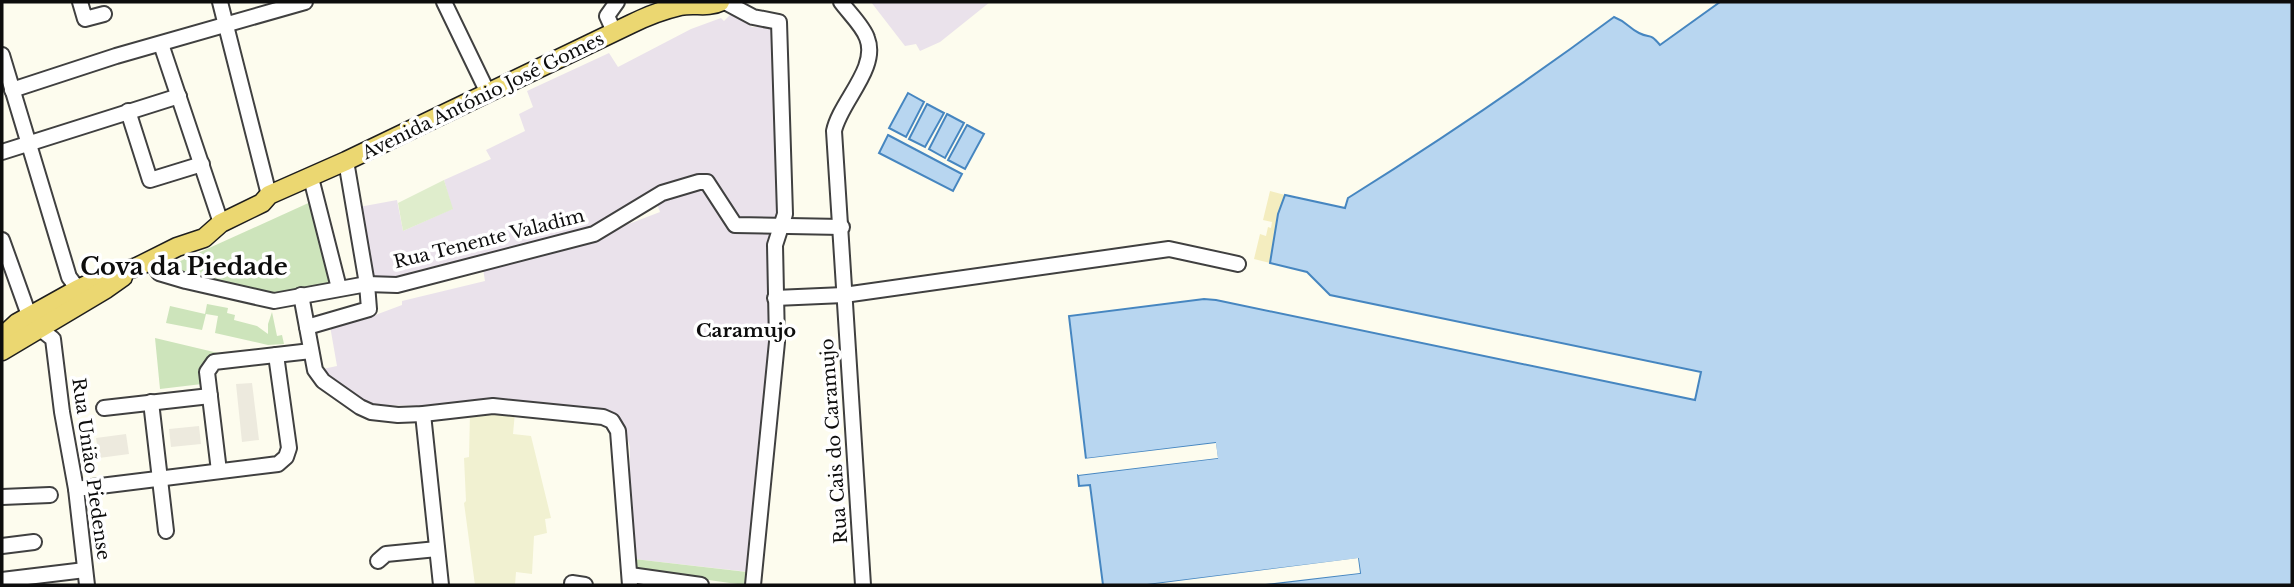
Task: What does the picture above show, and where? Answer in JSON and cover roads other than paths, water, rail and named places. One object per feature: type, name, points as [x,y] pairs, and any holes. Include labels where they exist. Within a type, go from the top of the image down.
[{"type":"main road","name":"Avenida António José Gomes","points":[[35,322],[177,247],[199,227],[221,223],[266,201],[288,195],[311,178],[618,31],[659,8],[711,2]]},
{"type":"main road","points":[[2,337],[8,329],[35,322]]},
{"type":"main road","points":[[2,351],[35,322]]},
{"type":"street","points":[[80,2],[85,19],[104,14]]},
{"type":"street","points":[[220,2],[266,201]]},
{"type":"street","points":[[12,90],[304,2]]},
{"type":"street","points":[[444,2],[488,93]]},
{"type":"street","points":[[617,2],[607,16],[612,27],[618,31]]},
{"type":"street","points":[[711,2],[779,22],[785,214],[775,245],[777,342],[753,585]]},
{"type":"street","name":"Rua Cais do Caramujo","points":[[841,2],[867,37],[870,50],[866,66],[838,118],[834,131],[863,585]]},
{"type":"street","points":[[161,44],[221,223]]},
{"type":"street","points":[[2,55],[69,277],[84,294]]},
{"type":"street","points":[[2,152],[180,96]]},
{"type":"street","points":[[128,111],[150,180],[202,164]]},
{"type":"street","points":[[307,327],[369,309],[346,162]]},
{"type":"street","points":[[311,178],[339,288]]},
{"type":"street","name":"Rua Tenente Valadim","points":[[144,264],[159,273],[186,281],[274,301],[367,284],[397,285],[594,233],[662,193],[699,182],[707,182],[735,225],[781,225]]},
{"type":"street","points":[[781,225],[842,227]]},
{"type":"street","name":"Rua União Piedense","points":[[2,240],[35,322],[53,339],[62,412],[76,489],[87,585]]},
{"type":"street","points":[[775,298],[844,295],[1169,249],[1238,264]]},
{"type":"street","points":[[301,295],[315,370],[323,381],[360,407],[372,412],[423,414],[493,406],[603,417],[612,421],[618,435],[630,580],[701,585]]},
{"type":"street","points":[[219,471],[207,372],[214,362],[311,351]]},
{"type":"street","points":[[76,489],[278,464],[286,457],[289,448],[276,355]]},
{"type":"street","points":[[104,408],[210,396]]},
{"type":"street","points":[[151,402],[166,531]]},
{"type":"street","points":[[423,414],[441,585]]},
{"type":"street","points":[[2,497],[50,495]]},
{"type":"street","points":[[2,546],[34,542]]},
{"type":"street","points":[[378,561],[386,554],[437,549]]},
{"type":"street","points":[[2,580],[26,581],[85,570]]},
{"type":"street","points":[[572,585],[585,585]]},
{"type":"water","points":[[1720,2],[2292,2],[2292,585],[1260,585],[1360,573],[1358,559],[1147,585],[1103,585],[1090,485],[1079,486],[1078,475],[1217,458],[1215,443],[1086,459],[1069,316],[1204,299],[1216,300],[1695,400],[1701,372],[1330,295],[1307,272],[1270,263],[1278,214],[1285,195],[1345,208],[1348,198],[1483,110],[1614,17],[1639,33],[1652,37],[1660,45]]},
{"type":"water","points":[[908,93],[924,102],[906,137],[889,128]]},
{"type":"water","points":[[927,104],[944,113],[925,147],[909,139]]},
{"type":"water","points":[[947,114],[964,123],[945,158],[929,149]]},
{"type":"water","points":[[967,125],[984,134],[965,169],[948,160]]},
{"type":"water","points":[[888,135],[962,174],[953,191],[879,153]]},
{"type":"district","name":"Cova da Piedade","points":[[184,266]]},
{"type":"district","name":"Caramujo","points":[[746,330]]}]
